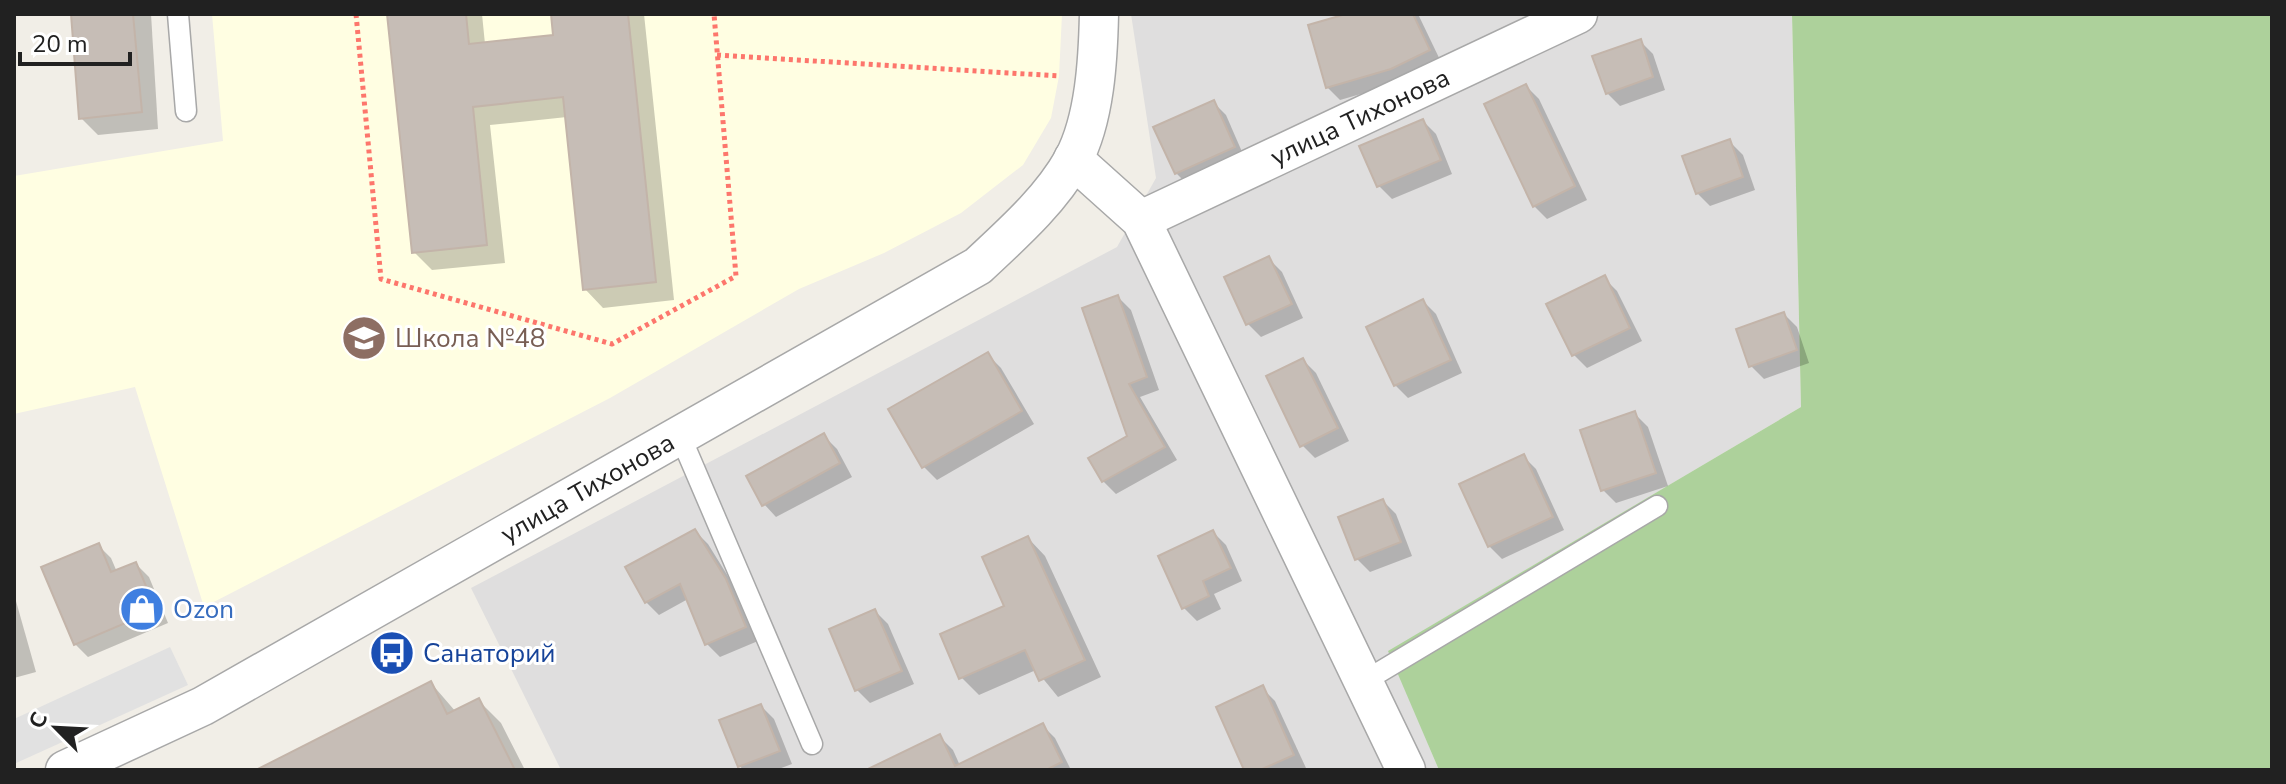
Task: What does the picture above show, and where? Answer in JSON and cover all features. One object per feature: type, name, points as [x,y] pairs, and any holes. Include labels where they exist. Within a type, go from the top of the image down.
[{"type":"street","points":[[1099,14],[1098,69],[1073,159],[1141,220],[1406,770]]},
{"type":"street","name":"улица Тихонова","points":[[1141,220],[1578,14]]},
{"type":"street","name":"улица Тихонова","points":[[65,770],[203,706],[978,266],[1025,221],[1073,159]]},
{"type":"lane","points":[[178,14],[186,111]]},
{"type":"lane","points":[[679,433],[812,744]]},
{"type":"lane","points":[[1363,682],[1657,506]]},
{"type":"path","points":[[356,14],[381,279],[612,344],[736,276],[714,14]]},
{"type":"path","points":[[717,55],[1059,76]]},
{"type":"shaded area","name":"Школа №48","points":[[212,14],[1062,14],[1059,76],[1051,118],[1023,165],[961,213],[884,253],[799,289],[610,398],[204,607],[135,387],[14,414],[14,176],[223,141]]},
{"type":"shaded area","points":[[1131,14],[1792,14],[1801,407],[1389,651],[1439,770],[561,770],[471,588],[1117,247],[1156,178]]},
{"type":"shaded area","points":[[170,647],[188,685],[14,764],[14,719]]},
{"type":"green space","points":[[1792,14],[2272,14],[2272,770],[1439,770],[1388,651],[1801,407]]},
{"type":"building","points":[[71,14],[133,14],[142,112],[79,119]]},
{"type":"building","points":[[387,14],[466,14],[469,44],[553,35],[551,14],[628,14],[656,282],[583,290],[563,97],[473,107],[487,245],[412,253]]},
{"type":"building","points":[[1346,14],[1413,14],[1430,50],[1391,69],[1326,88],[1308,25]]},
{"type":"building","points":[[1641,39],[1653,77],[1606,94],[1592,56]]},
{"type":"building","points":[[1526,84],[1575,186],[1533,207],[1484,104]]},
{"type":"building","points":[[1214,100],[1235,147],[1175,174],[1153,127]]},
{"type":"building","points":[[1423,119],[1441,160],[1377,187],[1359,146]]},
{"type":"building","points":[[1730,139],[1743,177],[1696,194],[1682,156]]},
{"type":"building","points":[[1269,256],[1292,304],[1246,325],[1224,277]]},
{"type":"building","points":[[1605,275],[1630,328],[1572,356],[1546,304]]},
{"type":"building","points":[[1118,295],[1147,377],[1129,384],[1165,447],[1102,482],[1088,458],[1127,436],[1082,308]]},
{"type":"building","points":[[1423,299],[1451,360],[1394,386],[1366,327]]},
{"type":"building","points":[[1784,312],[1797,350],[1749,367],[1736,329]]},
{"type":"building","points":[[988,352],[1022,411],[922,468],[888,409]]},
{"type":"building","points":[[1303,358],[1338,428],[1300,447],[1266,376]]},
{"type":"building","points":[[1635,411],[1656,473],[1601,491],[1580,430]]},
{"type":"building","points":[[824,433],[840,463],[762,506],[746,476]]},
{"type":"building","points":[[1524,454],[1553,517],[1488,547],[1459,484]]},
{"type":"building","points":[[1383,499],[1401,542],[1355,560],[1338,517]]},
{"type":"building","points":[[695,529],[726,579],[746,627],[705,645],[680,584],[645,603],[625,567]]},
{"type":"building","points":[[1213,530],[1231,568],[1203,581],[1209,596],[1182,609],[1158,556]]},
{"type":"building","points":[[1028,536],[1085,660],[1039,681],[1025,650],[959,679],[940,634],[1004,606],[982,557]]},
{"type":"building","points":[[99,543],[111,572],[136,562],[156,610],[74,645],[41,567]]},
{"type":"building","points":[[875,609],[902,671],[855,691],[829,629]]},
{"type":"building","points":[[431,681],[447,714],[479,698],[515,770],[256,770]]},
{"type":"building","points":[[1263,685],[1294,755],[1260,770],[1244,770],[1216,707]]},
{"type":"building","points":[[761,704],[780,751],[738,767],[719,720]]},
{"type":"building","points":[[1043,723],[1062,762],[1046,770],[866,770],[940,734],[955,766]]},
{"type":"place","name":"Школа №48","points":[[364,338]]},
{"type":"place","name":"Ozon","points":[[142,609]]},
{"type":"place","name":"Санаторий","points":[[392,653]]}]
